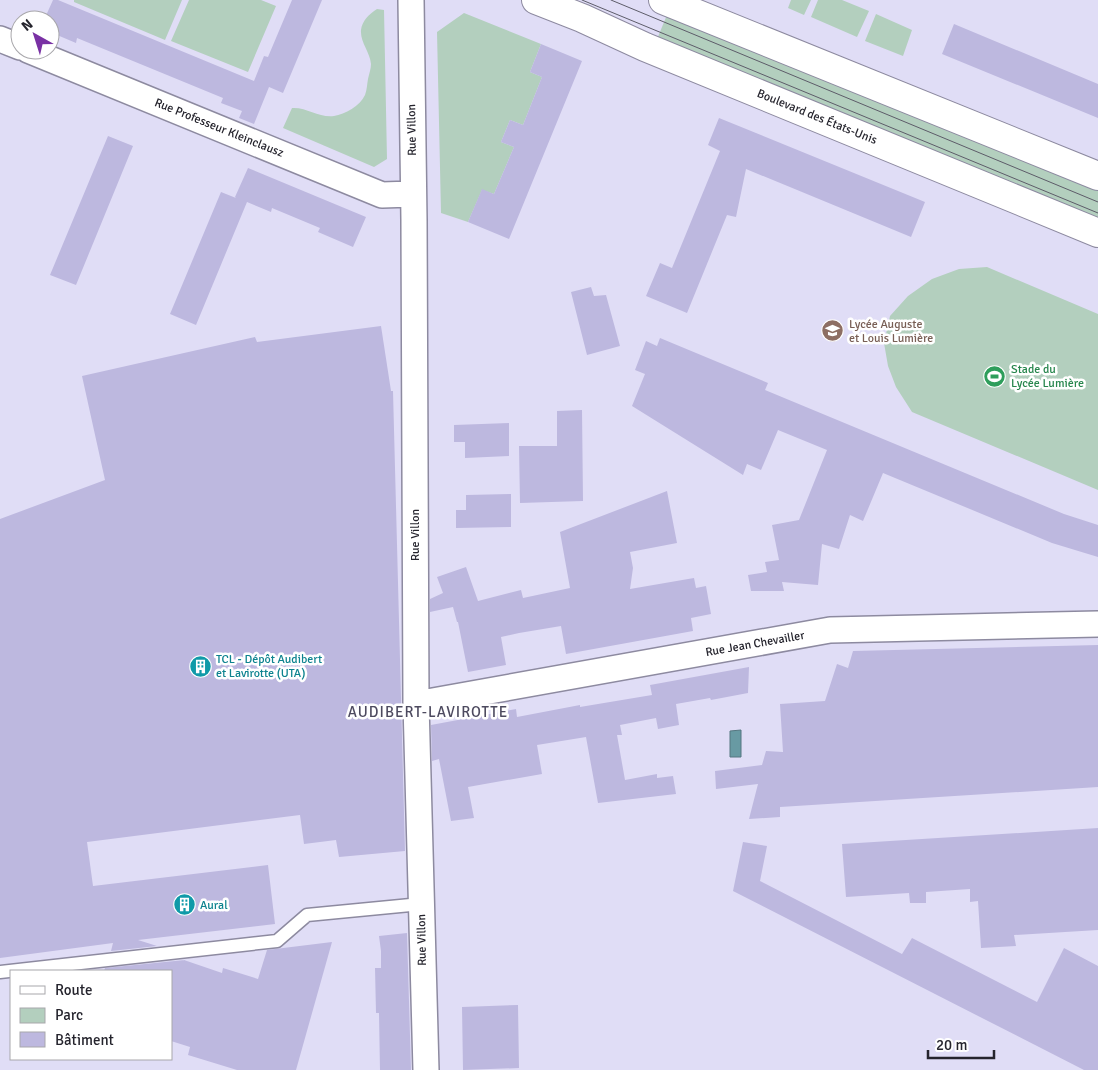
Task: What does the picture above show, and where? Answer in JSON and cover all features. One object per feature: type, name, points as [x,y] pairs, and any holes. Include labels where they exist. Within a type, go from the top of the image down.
[{"type":"main road","name":"Boulevard des États-Unis","points":[[536,0],[1098,233]]},
{"type":"main road","points":[[663,0],[1098,176]]},
{"type":"street","name":"Rue Villon","points":[[411,0],[416,704],[426,1070]]},
{"type":"street","name":"Rue Professeur Kleinclausz","points":[[52,60],[382,195],[412,194]]},
{"type":"street","name":"Rue Jean Chevailler","points":[[416,704],[830,630],[1098,624]]},
{"type":"lane","points":[[18,970],[277,941],[307,916],[421,904]]},
{"type":"green space","points":[[74,0],[182,0],[165,40],[74,2]]},
{"type":"green space","points":[[189,0],[261,0],[276,6],[248,72],[171,41]]},
{"type":"green space","points":[[791,0],[811,0],[804,15],[788,8]]},
{"type":"green space","points":[[818,0],[842,0],[869,11],[857,37],[811,17]]},
{"type":"green space","points":[[377,9],[384,10],[387,159],[374,167],[283,128],[292,108],[334,116],[352,109],[360,103],[365,95],[371,64],[362,39],[361,30],[366,18]]},
{"type":"green space","points":[[669,10],[1098,186],[1098,227],[655,44]]},
{"type":"green space","points":[[464,13],[541,44],[530,72],[542,77],[523,125],[510,120],[501,142],[514,147],[494,194],[482,190],[468,222],[441,213],[437,32]]},
{"type":"green space","points":[[876,14],[912,30],[903,56],[865,41]]},
{"type":"green space","name":"Stade du Lycée Lumière","points":[[987,267],[1098,314],[1098,490],[912,412],[896,387],[888,366],[884,343],[890,316],[908,296],[932,279],[959,269]]},
{"type":"shaded area","points":[[741,730],[741,757],[730,757],[730,731]]},
{"type":"building","points":[[53,0],[58,0],[254,81],[264,56],[268,57],[292,0],[322,0],[283,93],[269,87],[254,124],[239,118],[242,111],[221,103],[223,98],[77,38],[76,43],[60,36],[60,10],[48,10]]},
{"type":"building","points":[[954,24],[1098,84],[1098,118],[942,54]]},
{"type":"building","points":[[541,44],[582,61],[509,239],[468,222],[482,189],[494,194],[514,147],[501,142],[510,120],[523,125],[542,77],[530,72]]},
{"type":"building","points":[[719,118],[925,202],[911,237],[746,169],[736,217],[727,215],[687,313],[646,296],[660,263],[672,268],[720,151],[708,145]]},
{"type":"building","points":[[108,136],[133,146],[76,285],[50,275]]},
{"type":"building","points":[[248,168],[366,217],[353,247],[318,232],[320,228],[272,208],[271,212],[247,202],[196,325],[170,314],[221,192],[236,198]]},
{"type":"building","points":[[591,287],[594,296],[606,295],[620,346],[587,355],[571,292]]},
{"type":"building","name":"TCL - Dépôt Audibert et Lavirotte (UTA)","points":[[381,326],[391,391],[393,391],[405,851],[339,857],[336,840],[304,844],[300,815],[87,842],[93,886],[268,865],[275,924],[138,940],[157,946],[111,951],[113,943],[0,958],[0,519],[105,480],[82,376],[255,337],[257,342]]},
{"type":"building","points":[[660,338],[768,383],[765,390],[1064,514],[1098,525],[1098,557],[1052,543],[883,473],[863,521],[850,515],[839,549],[822,544],[818,585],[782,582],[784,591],[751,591],[748,575],[767,572],[765,562],[779,560],[772,525],[799,520],[827,450],[778,430],[761,470],[747,464],[743,475],[632,406],[645,374],[635,370],[646,341],[657,346]]},
{"type":"building","points":[[582,410],[583,501],[520,503],[519,446],[557,446],[557,411]]},
{"type":"building","points":[[509,423],[509,456],[465,458],[465,442],[454,442],[454,425]]},
{"type":"building","points":[[667,491],[677,543],[630,552],[633,568],[630,589],[694,578],[696,588],[706,586],[711,614],[691,618],[693,631],[566,654],[561,626],[519,633],[501,637],[506,665],[468,672],[453,607],[430,612],[430,599],[443,593],[437,577],[466,567],[478,601],[521,590],[523,598],[570,588],[560,532]]},
{"type":"building","points":[[511,494],[511,527],[456,528],[456,510],[466,510],[466,495]]},
{"type":"building","points":[[1098,645],[1098,787],[780,807],[780,817],[749,819],[758,784],[716,789],[715,771],[762,765],[766,751],[783,752],[780,704],[825,701],[837,664],[848,668],[853,651]]},
{"type":"building","points":[[749,667],[748,693],[676,704],[679,725],[658,729],[656,718],[620,725],[622,735],[617,735],[625,780],[657,774],[657,778],[673,776],[676,794],[598,803],[586,737],[537,745],[542,774],[468,787],[474,818],[451,821],[439,759],[432,761],[431,725],[516,709],[517,717],[580,705],[580,707],[652,695],[650,685]]},
{"type":"building","points":[[1098,828],[1098,930],[1014,935],[1016,946],[981,948],[978,901],[970,902],[970,889],[926,892],[926,903],[910,903],[909,893],[846,897],[842,844]]},
{"type":"building","points":[[743,842],[767,846],[760,881],[902,954],[912,938],[1037,1002],[1064,948],[1098,966],[1098,1070],[1084,1070],[733,891]]},
{"type":"building","points":[[407,933],[411,1070],[380,1070],[379,1013],[376,1013],[375,968],[381,968],[379,936]]},
{"type":"building","points":[[332,942],[296,1070],[237,1070],[188,1055],[190,1047],[172,1041],[172,970],[104,970],[105,968],[184,960],[222,973],[223,968],[258,979],[267,950]]},
{"type":"building","points":[[518,1005],[519,1068],[463,1070],[462,1007]]},
{"type":"tram line","points":[[582,0],[1098,213]]},
{"type":"tram line","points":[[611,0],[1098,202]]},
{"type":"place","name":"Lycée Auguste et Louis Lumière","points":[[833,331]]},
{"type":"place","name":"Stade du Lycée Lumière","points":[[995,376]]},
{"type":"place","name":"TCL - Dépôt Audibert et Lavirotte (UTA)","points":[[200,666]]},
{"type":"place","name":"Aural","points":[[184,905]]},
{"type":"district","name":"AUDIBERT-LAVIROTTE","points":[[428,712]]}]
